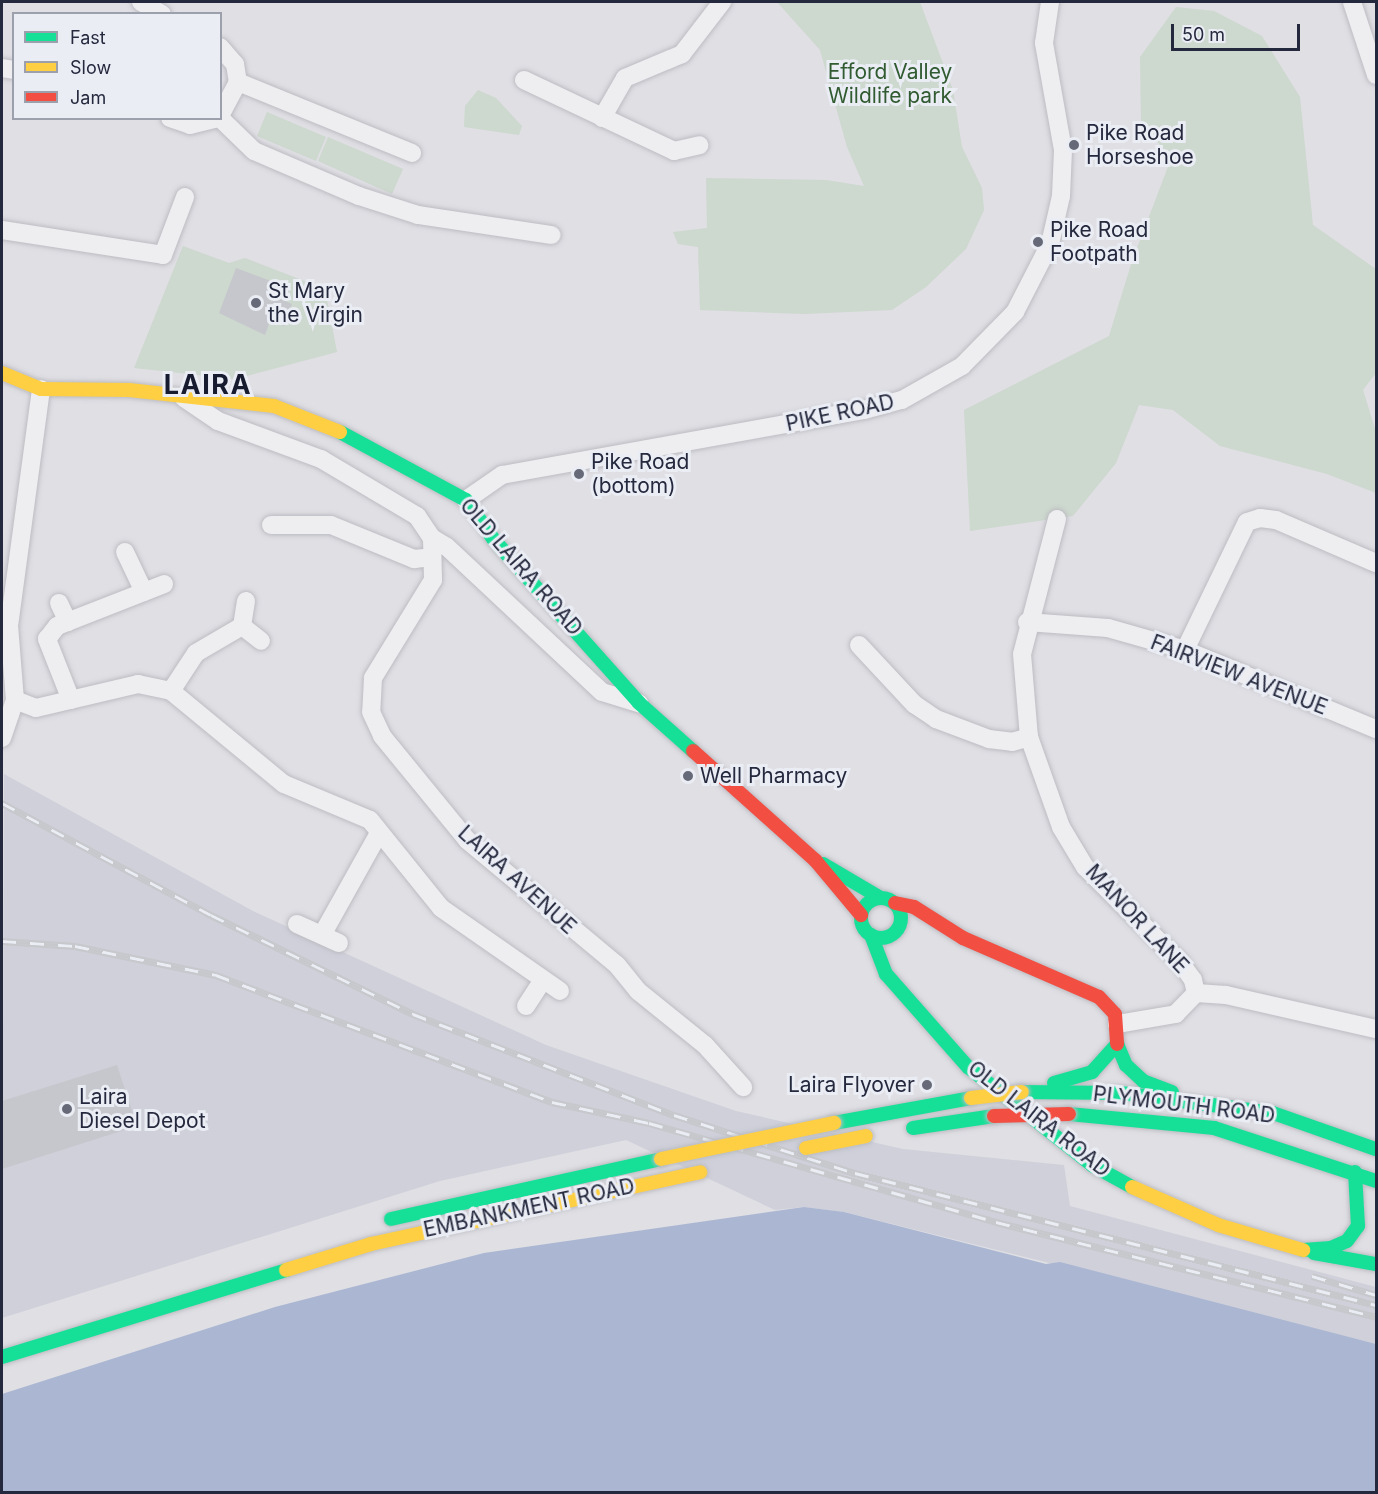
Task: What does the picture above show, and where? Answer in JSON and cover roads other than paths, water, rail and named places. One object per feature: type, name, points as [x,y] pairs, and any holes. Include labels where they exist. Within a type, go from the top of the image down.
[{"type":"main road","name":"OLD LAIRA ROAD","points":[[2,373],[41,389],[66,385],[249,400],[296,413],[366,443],[466,500],[494,540],[639,703],[815,860],[861,915]]},
{"type":"main road","name":"OLD LAIRA ROAD","points":[[815,860],[879,897]]},
{"type":"main road","points":[[963,938],[907,930],[884,938],[871,935],[861,915],[867,903],[879,897],[914,908],[963,938],[1092,993],[1110,1007],[1117,1024],[1117,1044],[1126,1065],[1143,1081],[1217,1104]]},
{"type":"main road","points":[[895,903],[907,930]]},
{"type":"main road","points":[[899,991],[892,951],[907,930]]},
{"type":"main road","name":"OLD LAIRA ROAD","points":[[871,935],[876,957],[899,991],[968,1067],[1092,1165],[1180,1210],[1304,1250],[1377,1264]]},
{"type":"main road","points":[[1024,1092],[1092,1072],[1117,1044]]},
{"type":"main road","name":"EMBANKMENT ROAD","points":[[378,1222],[487,1194],[834,1123],[971,1098],[1024,1092]]},
{"type":"main road","name":"PLYMOUTH ROAD","points":[[1024,1092],[1121,1093],[1273,1113],[1377,1149]]},
{"type":"main road","name":"PLYMOUTH ROAD","points":[[788,1152],[889,1131],[994,1116],[1069,1114],[1214,1128],[1377,1180]]},
{"type":"main road","name":"EMBANKMENT ROAD","points":[[2,1357],[371,1244],[705,1170]]},
{"type":"main road","points":[[1304,1250],[1347,1241],[1358,1226],[1354,1172]]},
{"type":"street","points":[[141,2],[158,12]]},
{"type":"street","points":[[602,118],[626,78],[682,54],[722,2]]},
{"type":"street","name":"PIKE ROAD","points":[[466,500],[502,475],[902,400],[962,366],[1015,312],[1050,244],[1061,196],[1063,150],[1044,43],[1050,2]]},
{"type":"street","points":[[1358,3],[1377,75]]},
{"type":"street","points":[[222,49],[235,64],[238,82],[222,112]]},
{"type":"street","points":[[524,80],[674,151],[699,145]]},
{"type":"street","points":[[238,82],[412,153]]},
{"type":"street","points":[[176,120],[190,125],[211,120]]},
{"type":"street","points":[[221,120],[254,152],[359,196],[418,215],[552,236]]},
{"type":"street","points":[[2,230],[163,255],[185,197]]},
{"type":"street","points":[[2,738],[15,700],[9,626],[10,549],[41,389]]},
{"type":"street","name":"OLD LAIRA ROAD","points":[[180,395],[218,421],[321,459],[376,489],[417,516],[432,538],[447,547],[602,692],[639,703]]},
{"type":"street","points":[[1185,650],[1247,522],[1260,518],[1276,520],[1377,563]]},
{"type":"street","name":"MANOR LANE","points":[[1056,519],[1027,622],[1023,689],[1029,737],[1061,827],[1085,867],[1180,962],[1193,980],[1196,993],[1176,1014],[1117,1024]]},
{"type":"street","points":[[271,525],[331,525],[414,559],[432,557]]},
{"type":"street","name":"LAIRA AVENUE","points":[[432,538],[434,580],[373,678],[371,711],[382,736],[467,840],[617,965],[638,991],[705,1045],[743,1087]]},
{"type":"street","points":[[125,552],[144,592]]},
{"type":"street","points":[[71,700],[47,639],[57,626],[164,584]]},
{"type":"street","points":[[242,626],[246,601]]},
{"type":"street","points":[[60,603],[68,622]]},
{"type":"street","name":"FAIRVIEW AVENUE","points":[[1027,622],[1108,628],[1185,650],[1377,729]]},
{"type":"street","points":[[242,626],[261,641]]},
{"type":"street","points":[[171,690],[196,653],[242,626]]},
{"type":"street","points":[[859,645],[914,704],[936,719],[989,739],[1012,742],[1029,737]]},
{"type":"street","points":[[15,700],[36,708],[138,684],[171,690],[284,784],[370,820],[441,908],[560,991]]},
{"type":"street","points":[[322,935],[379,832]]},
{"type":"street","points":[[297,924],[339,943]]},
{"type":"street","points":[[526,1006],[543,980]]},
{"type":"street","points":[[1196,993],[1226,995],[1377,1029]]},
{"type":"water","points":[[804,1207],[844,1212],[1046,1264],[1060,1262],[1376,1344],[1376,1492],[2,1492],[2,1394],[275,1307],[484,1253]]},
{"type":"railway","points":[[2,803],[211,915],[413,1014],[674,1115],[855,1173],[1376,1305]]},
{"type":"railway","points":[[2,941],[75,946],[216,975],[552,1102],[649,1123],[996,1222],[1376,1317]]},
{"type":"railway","points":[[1312,1276],[1376,1295]]},
{"type":"place","name":"Pike Road Horseshoe","points":[[1074,145]]},
{"type":"place","name":"Pike Road Footpath","points":[[1038,242]]},
{"type":"place","name":"St Mary the Virgin","points":[[256,303]]},
{"type":"place","name":"Pike Road (bottom)","points":[[579,474]]},
{"type":"place","name":"Well Pharmacy","points":[[688,776]]},
{"type":"place","name":"Laira Flyover","points":[[927,1085]]},
{"type":"place","name":"Laira Diesel Depot","points":[[67,1109]]},
{"type":"district","name":"LAIRA","points":[[208,385]]},
{"type":"park label","name":"Efford Valley Wildlife park","points":[[890,84]]}]
